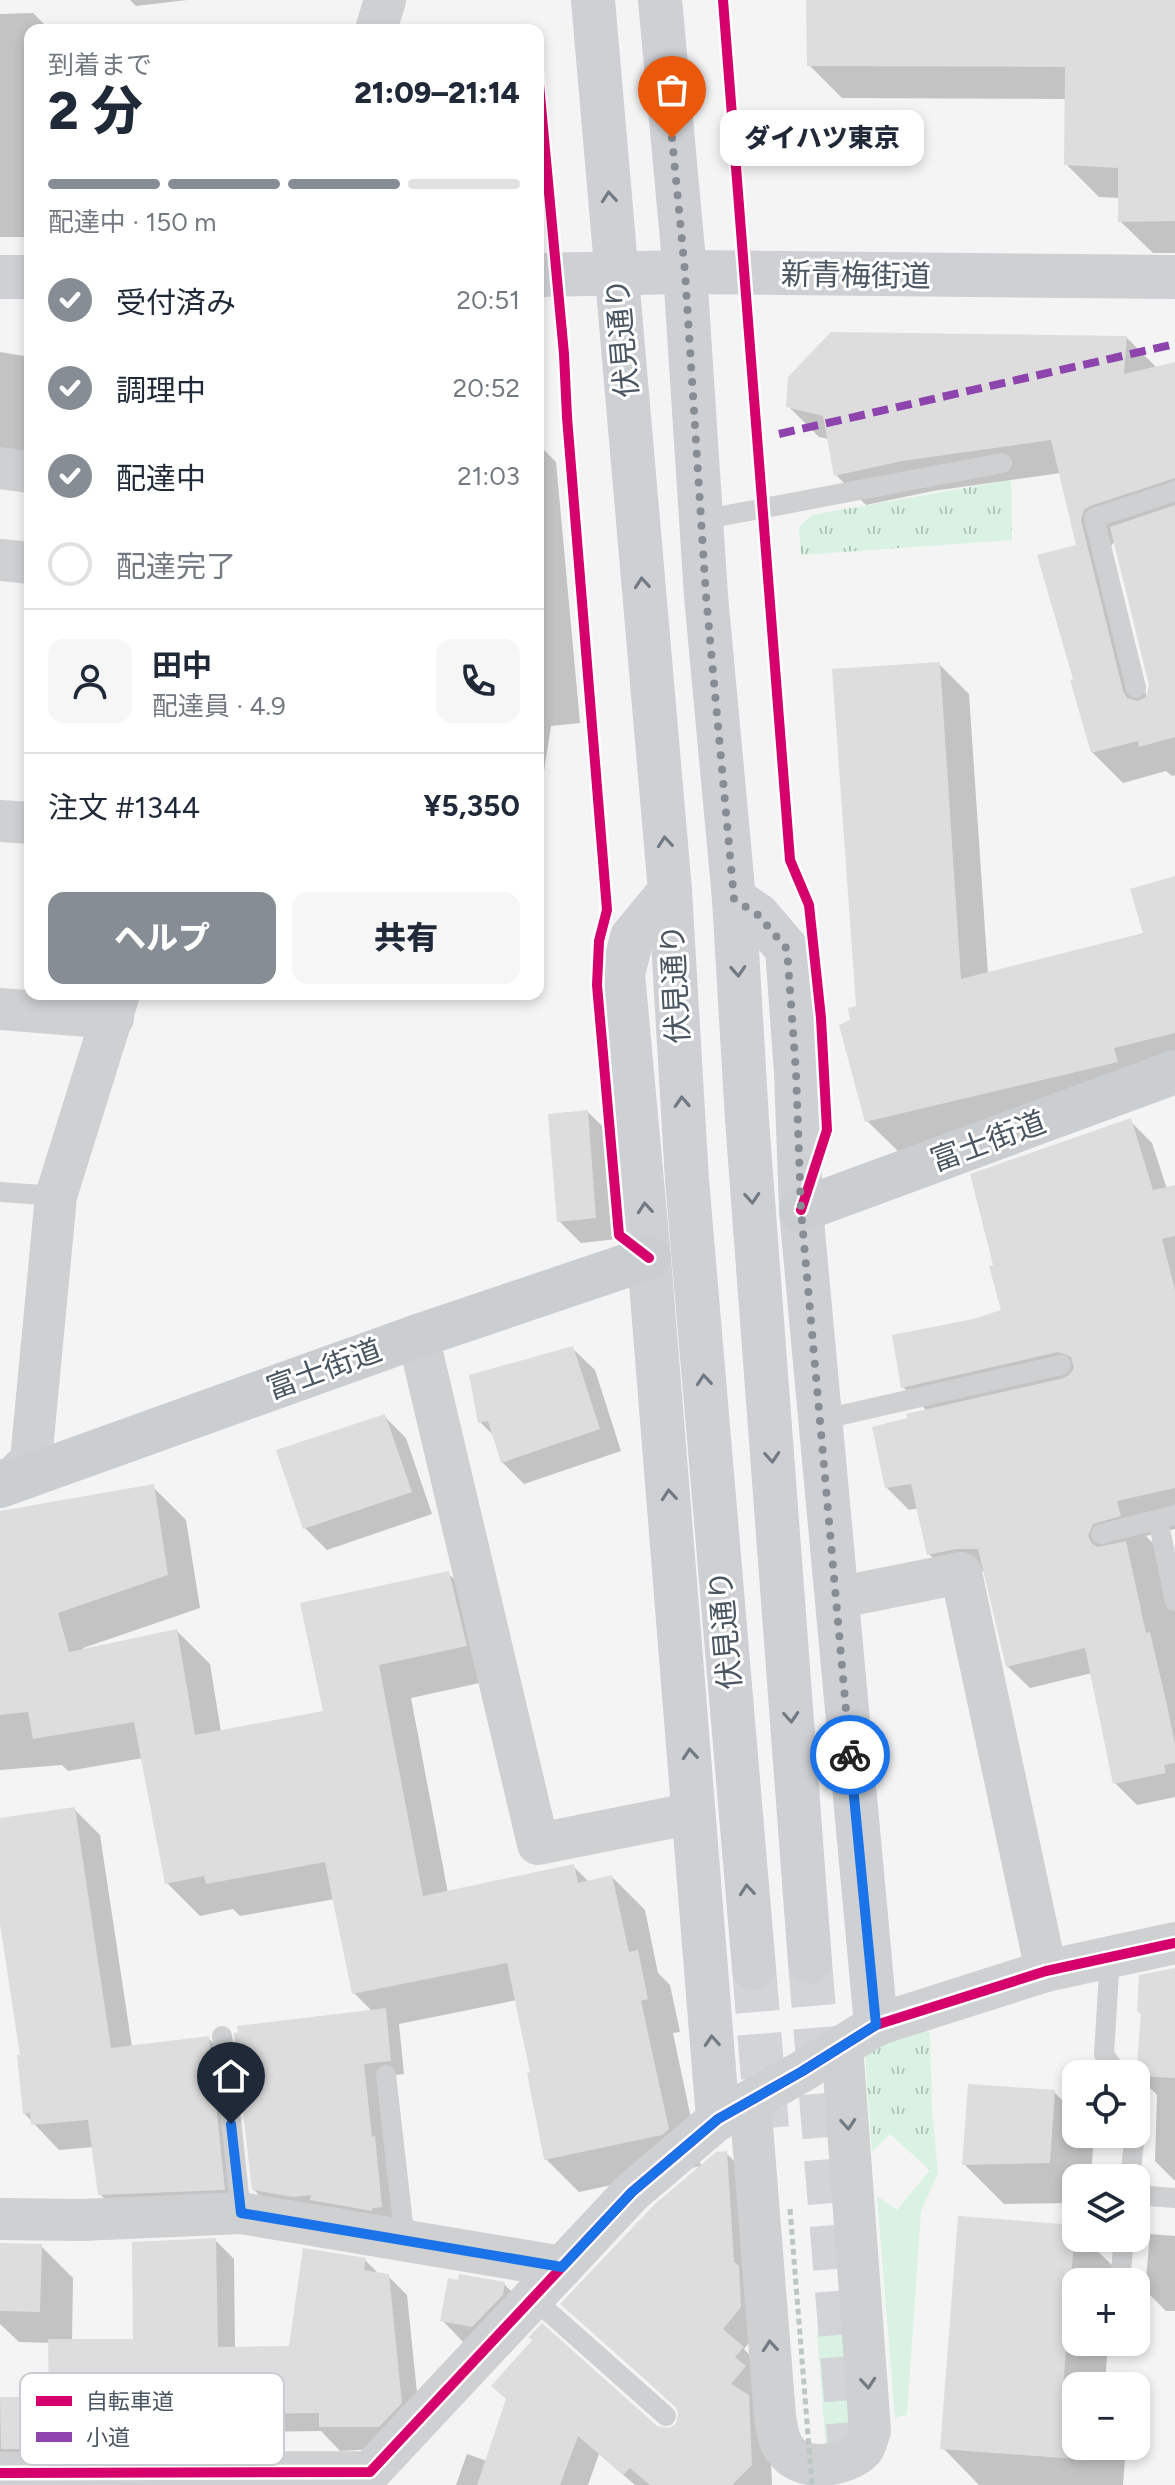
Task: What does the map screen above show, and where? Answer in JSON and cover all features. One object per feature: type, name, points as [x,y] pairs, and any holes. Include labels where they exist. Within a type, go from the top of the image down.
[{"type":"main road","name":"伏見通り","points":[[593,0],[670,891],[687,1180],[754,1968]]},
{"type":"main road","name":"伏見通り","points":[[660,0],[685,272],[701,520],[734,899],[747,1120],[810,1962]]},
{"type":"main road","name":"新青梅街道","points":[[544,275],[685,272],[1175,277]]},
{"type":"main road","points":[[0,277],[24,277]]},
{"type":"main road","points":[[670,891],[632,937],[623,974],[694,1813],[734,2110]]},
{"type":"main road","points":[[734,899],[758,915],[787,949],[801,1210],[836,1598],[859,2035]]},
{"type":"main road","name":"富士街道","points":[[801,1210],[1175,1072]]},
{"type":"main road","name":"富士街道","points":[[2,1483],[649,1258]]},
{"type":"street","points":[[378,24],[385,0]]},
{"type":"street","points":[[0,468],[24,471]]},
{"type":"street","points":[[0,560],[24,562]]},
{"type":"street","points":[[0,821],[24,823]]},
{"type":"street","points":[[0,1009],[116,1006],[56,1196],[31,1460],[2,1483]]},
{"type":"street","points":[[418,1336],[538,1844],[694,1813]]},
{"type":"street","points":[[836,1598],[961,1573],[1046,1971]]},
{"type":"street","points":[[0,2473],[370,2472],[632,2192],[734,2110],[859,2035],[1046,1971],[1175,1943]]},
{"type":"street","points":[[734,2110],[780,2442],[789,2455],[803,2462],[817,2465],[846,2459],[864,2448],[870,2431],[859,2035]]},
{"type":"street","points":[[0,2219],[82,2220],[241,2213],[562,2267]]},
{"type":"lane","points":[[701,520],[1002,463]]},
{"type":"lane","points":[[1136,688],[1094,518],[1175,491]]},
{"type":"lane","points":[[0,1192],[56,1196]]},
{"type":"lane","points":[[820,1420],[1061,1365]]},
{"type":"lane","points":[[1101,1534],[1166,1518],[1175,1601]]},
{"type":"lane","points":[[1108,2060],[1104,2054],[1110,1957]]},
{"type":"lane","points":[[222,2036],[241,2213]]},
{"type":"lane","points":[[386,2075],[405,2241]]},
{"type":"lane","points":[[1150,2196],[1175,2198]]},
{"type":"lane","points":[[533,2298],[666,2416]]},
{"type":"path","points":[[790,2209],[812,2485]]},
{"type":"green space","points":[[1011,480],[1012,540],[801,555],[799,527],[812,515]]},
{"type":"green space","points":[[923,2028],[930,2033],[932,2111],[938,2173],[930,2170],[890,2134],[872,2152],[865,2053]]},
{"type":"green space","points":[[930,2170],[938,2173],[921,2211],[907,2415],[895,2418],[877,2196],[897,2210]]},
{"type":"green space","points":[[848,2327],[856,2419],[840,2444],[826,2449],[817,2332]]},
{"type":"building","points":[[806,0],[1175,0],[1175,221],[1118,222],[1118,168],[1064,165],[1065,67],[807,66]]},
{"type":"building","points":[[831,332],[1127,336],[1124,374],[1175,362],[1175,478],[1090,506],[1084,510],[1081,520],[1123,691],[1127,698],[1138,701],[1146,697],[1149,685],[1110,527],[1175,505],[1175,737],[1139,747],[1138,741],[1091,753],[1037,555],[1076,545],[1051,440],[902,461],[834,476],[823,416],[786,407],[788,377]]},
{"type":"building","points":[[940,662],[961,979],[1143,933],[1130,889],[1175,876],[1175,1033],[1114,1048],[1118,1062],[865,1122],[839,1025],[850,1020],[848,1008],[856,1006],[832,669]]},
{"type":"building","points":[[588,1110],[596,1218],[557,1222],[548,1114]]},
{"type":"building","points":[[1131,1118],[1153,1190],[1175,1185],[1175,1236],[1162,1239],[1175,1290],[1175,1488],[1117,1501],[1121,1516],[1093,1524],[1088,1536],[1092,1544],[1098,1547],[1126,1541],[1146,1633],[1150,1632],[1168,1710],[1175,1744],[1175,1763],[1164,1765],[1166,1773],[1113,1784],[1085,1648],[1006,1667],[978,1549],[956,1549],[927,1555],[911,1484],[885,1488],[872,1427],[907,1418],[906,1414],[1064,1378],[1070,1374],[1074,1368],[1071,1357],[1058,1352],[901,1388],[892,1335],[973,1319],[1001,1310],[970,1174]]},
{"type":"building","points":[[573,1346],[600,1429],[501,1463],[488,1421],[478,1423],[469,1375]]},
{"type":"building","points":[[385,1414],[412,1492],[303,1529],[276,1450]]},
{"type":"building","points":[[154,1484],[168,1575],[58,1613],[69,1652],[177,1629],[195,1735],[323,1711],[300,1603],[449,1571],[467,1646],[379,1665],[423,1896],[574,1864],[578,1883],[612,1875],[629,1952],[638,1950],[648,1999],[641,2001],[669,2129],[662,2135],[544,2160],[527,2073],[530,2072],[507,1963],[352,1994],[325,1862],[206,1884],[204,1876],[165,1884],[134,1722],[33,1739],[28,1712],[0,1715],[0,1511]]},
{"type":"building","points":[[75,1807],[111,2048],[209,2036],[225,2190],[98,2195],[88,2120],[31,2125],[30,2113],[23,2114],[17,2055],[20,2055],[0,1924],[0,1818]]},
{"type":"building","points":[[1175,1968],[1175,2078],[1150,2077],[1150,2060],[1137,2060],[1141,2013],[1137,2012],[1139,1975]]},
{"type":"building","points":[[386,2008],[391,2061],[364,2064],[382,2207],[373,2208],[372,2211],[310,2200],[311,2195],[293,2197],[252,2190],[234,2033],[238,2032],[237,2026]]},
{"type":"building","points":[[968,2084],[1055,2090],[1050,2163],[962,2165]]},
{"type":"building","points":[[727,2151],[734,2262],[739,2266],[741,2307],[723,2329],[744,2347],[735,2357],[746,2366],[731,2384],[749,2395],[752,2465],[732,2485],[650,2485],[630,2468],[623,2475],[578,2436],[560,2485],[477,2485],[506,2399],[491,2386],[533,2339],[528,2338],[542,2323],[657,2426],[669,2428],[676,2424],[678,2413],[675,2406],[560,2304],[655,2204],[716,2152]]},
{"type":"building","points":[[958,2216],[1062,2224],[1062,2252],[1073,2252],[1072,2268],[1062,2268],[1062,2356],[1065,2356],[1062,2372],[1062,2458],[940,2449]]},
{"type":"building","points":[[216,2238],[218,2347],[289,2346],[303,2248],[366,2258],[364,2270],[389,2274],[402,2403],[379,2427],[319,2427],[319,2413],[284,2413],[284,2373],[48,2373],[48,2339],[133,2339],[132,2242]]},
{"type":"building","points":[[0,2243],[42,2244],[40,2312],[0,2311]]},
{"type":"building","points":[[459,2274],[505,2282],[503,2295],[472,2327],[440,2321],[448,2278],[458,2280]]},
{"type":"building","points":[[0,2397],[20,2397],[20,2449],[1,2449]]},
{"type":"tunnel","points":[[810,1962],[853,2485]]},
{"type":"tunnel","points":[[754,1968],[767,2128]]},
{"type":"marked path","points":[[779,434],[1175,344]]},
{"type":"cycle path","points":[[723,0],[790,860],[809,905],[821,1018],[827,1130],[801,1210]]},
{"type":"cycle path","points":[[544,139],[564,354],[607,910],[599,941],[597,985],[619,1235],[649,1258]]},
{"type":"cycle path","points":[[0,2473],[370,2472],[632,2192],[718,2119],[876,2025],[1046,1971],[1175,1943]]},
{"type":"way so far","points":[[672,138],[685,272],[706,596],[734,899],[758,915],[787,949],[801,1210],[850,1755]]},
{"type":"place","name":"ダイハツ東京","points":[[672,138]]},
{"type":"route","points":[[231,2124],[241,2213],[562,2267],[632,2192],[718,2119],[876,2025],[850,1755]]}]
